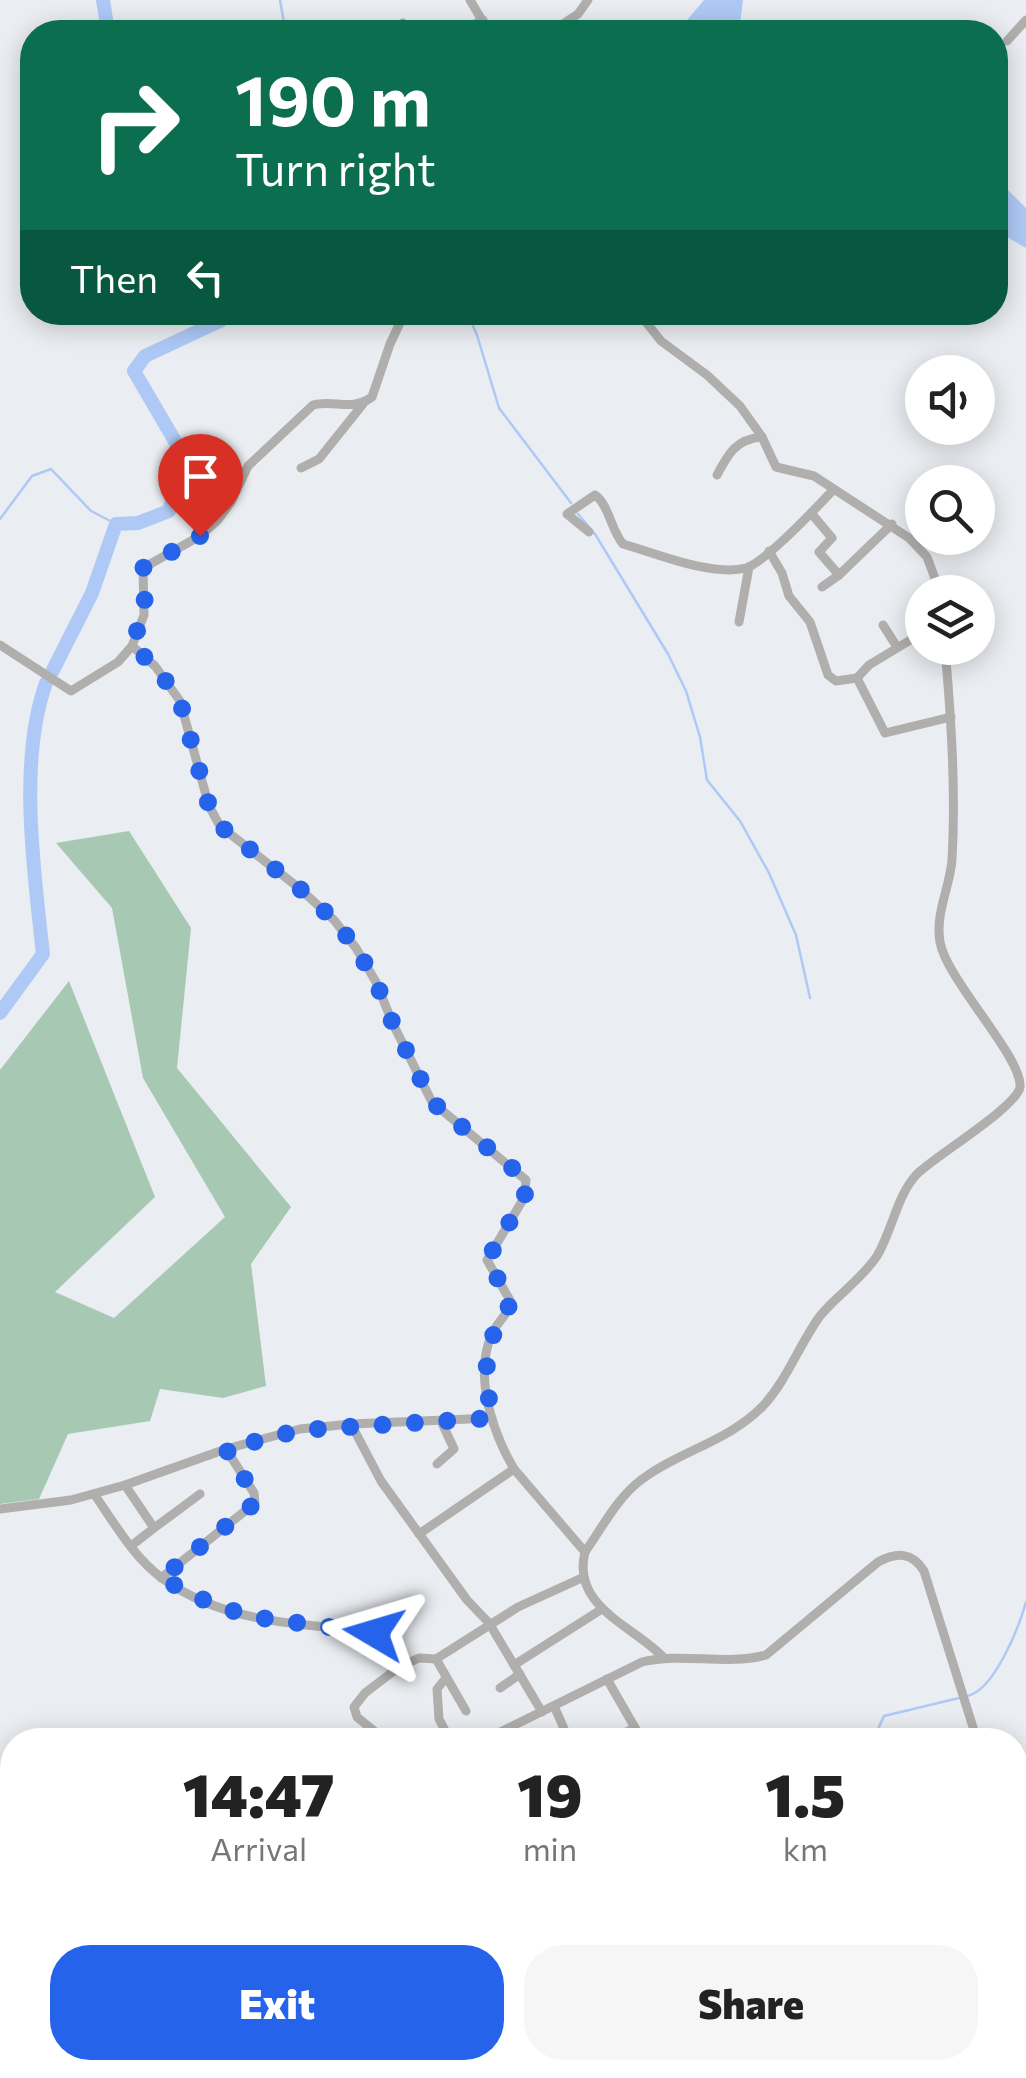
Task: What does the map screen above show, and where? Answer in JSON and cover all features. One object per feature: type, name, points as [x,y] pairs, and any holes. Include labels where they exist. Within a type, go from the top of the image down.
[{"type":"street","points":[[470,0],[484,20]]},
{"type":"street","points":[[569,20],[588,0]]},
{"type":"street","points":[[1008,41],[1026,20]]},
{"type":"street","points":[[301,468],[319,459],[378,388],[399,325]]},
{"type":"street","points":[[649,325],[662,341],[730,396],[762,438],[778,469],[806,473],[892,524],[923,551],[933,575]]},
{"type":"street","points":[[0,646],[71,691],[118,662],[132,646],[144,615],[142,573],[146,565],[200,536],[217,522],[232,502],[248,466],[314,405],[363,404]]},
{"type":"street","points":[[717,475],[734,447],[745,440],[762,438]]},
{"type":"street","points":[[590,532],[567,514],[594,495],[601,500],[609,522],[625,545],[716,568],[749,566],[834,489]]},
{"type":"street","points":[[811,513],[831,538],[819,552],[839,576]]},
{"type":"street","points":[[822,587],[839,576],[892,524]]},
{"type":"street","points":[[769,551],[789,596],[810,622],[828,675],[836,681],[856,678],[868,665],[905,643]]},
{"type":"street","points":[[739,622],[749,566]]},
{"type":"street","points":[[882,626],[897,647]]},
{"type":"street","points":[[132,646],[155,666],[180,701],[209,806],[220,826],[334,920],[376,982],[432,1102],[526,1180],[524,1198],[487,1260],[511,1302],[488,1345],[486,1380],[492,1418],[514,1470],[585,1552]]},
{"type":"street","points":[[664,1658],[647,1640],[602,1609],[584,1577],[585,1552],[620,1501],[642,1479],[724,1436],[764,1405],[821,1316],[877,1256],[914,1177],[1002,1110],[1022,1090],[1012,1065],[961,984],[940,941],[940,917],[952,860],[951,718],[946,665]]},
{"type":"street","points":[[856,678],[886,734],[951,718]]},
{"type":"street","points":[[0,1509],[125,1486],[226,1449],[300,1430],[492,1418]]},
{"type":"street","points":[[436,1464],[454,1449],[440,1421]]},
{"type":"street","points":[[352,1424],[381,1481],[488,1623],[542,1712]]},
{"type":"street","points":[[161,1578],[255,1503],[254,1494],[226,1449]]},
{"type":"street","points":[[420,1534],[514,1470]]},
{"type":"street","points":[[125,1486],[154,1528]]},
{"type":"street","points":[[94,1494],[131,1546],[161,1578],[247,1616],[297,1625],[369,1630],[383,1640],[399,1667]]},
{"type":"street","points":[[131,1546],[200,1494]]},
{"type":"street","points":[[509,1728],[642,1662],[766,1656],[878,1562],[904,1554],[924,1571],[973,1728]]},
{"type":"street","points":[[370,1728],[357,1717],[354,1707],[364,1694],[399,1667],[419,1658],[436,1659],[488,1623],[584,1577]]},
{"type":"street","points":[[500,1688],[517,1670],[602,1609]]},
{"type":"street","points":[[436,1659],[466,1711]]},
{"type":"street","points":[[444,1728],[439,1718],[437,1689],[446,1678]]},
{"type":"street","points":[[607,1679],[635,1728]]},
{"type":"street","points":[[554,1706],[564,1728]]},
{"type":"green space","points":[[129,831],[191,928],[177,1068],[291,1207],[251,1264],[266,1386],[223,1398],[160,1389],[150,1421],[68,1434],[39,1499],[0,1504],[0,1070],[69,981],[155,1197],[55,1292],[114,1318],[225,1217],[143,1078],[112,908],[56,843]]},
{"type":"water","points":[[704,0],[743,0],[740,20],[687,20]]},
{"type":"water","points":[[1008,190],[1026,208],[1026,248],[1008,238]]},
{"type":"waterway","points":[[103,0],[106,20]]},
{"type":"waterway","points":[[280,0],[283,20]]},
{"type":"waterway","points":[[52,672],[92,593],[116,524],[138,523],[169,511],[186,460],[134,371],[145,356],[211,325]]},
{"type":"waterway","points":[[473,325],[499,408],[571,503]]},
{"type":"waterway","points":[[0,519],[32,476],[51,469],[91,511],[116,524]]},
{"type":"waterway","points":[[578,514],[595,534],[686,691],[700,737],[707,780],[740,821],[769,873],[796,935],[810,998]]},
{"type":"waterway","points":[[0,1013],[43,954],[30,781],[37,714],[46,683]]},
{"type":"waterway","points":[[967,1696],[977,1692],[996,1671],[1026,1602]]},
{"type":"waterway","points":[[878,1728],[884,1716],[959,1698]]},
{"type":"route","points":[[200,536],[143,568],[145,607],[132,646],[170,682],[180,701],[212,814],[234,839],[334,920],[376,982],[432,1102],[522,1176],[527,1186],[524,1198],[487,1260],[511,1302],[488,1345],[486,1380],[492,1418],[300,1430],[226,1449],[254,1494],[255,1503],[161,1578],[247,1616],[374,1633]]}]
